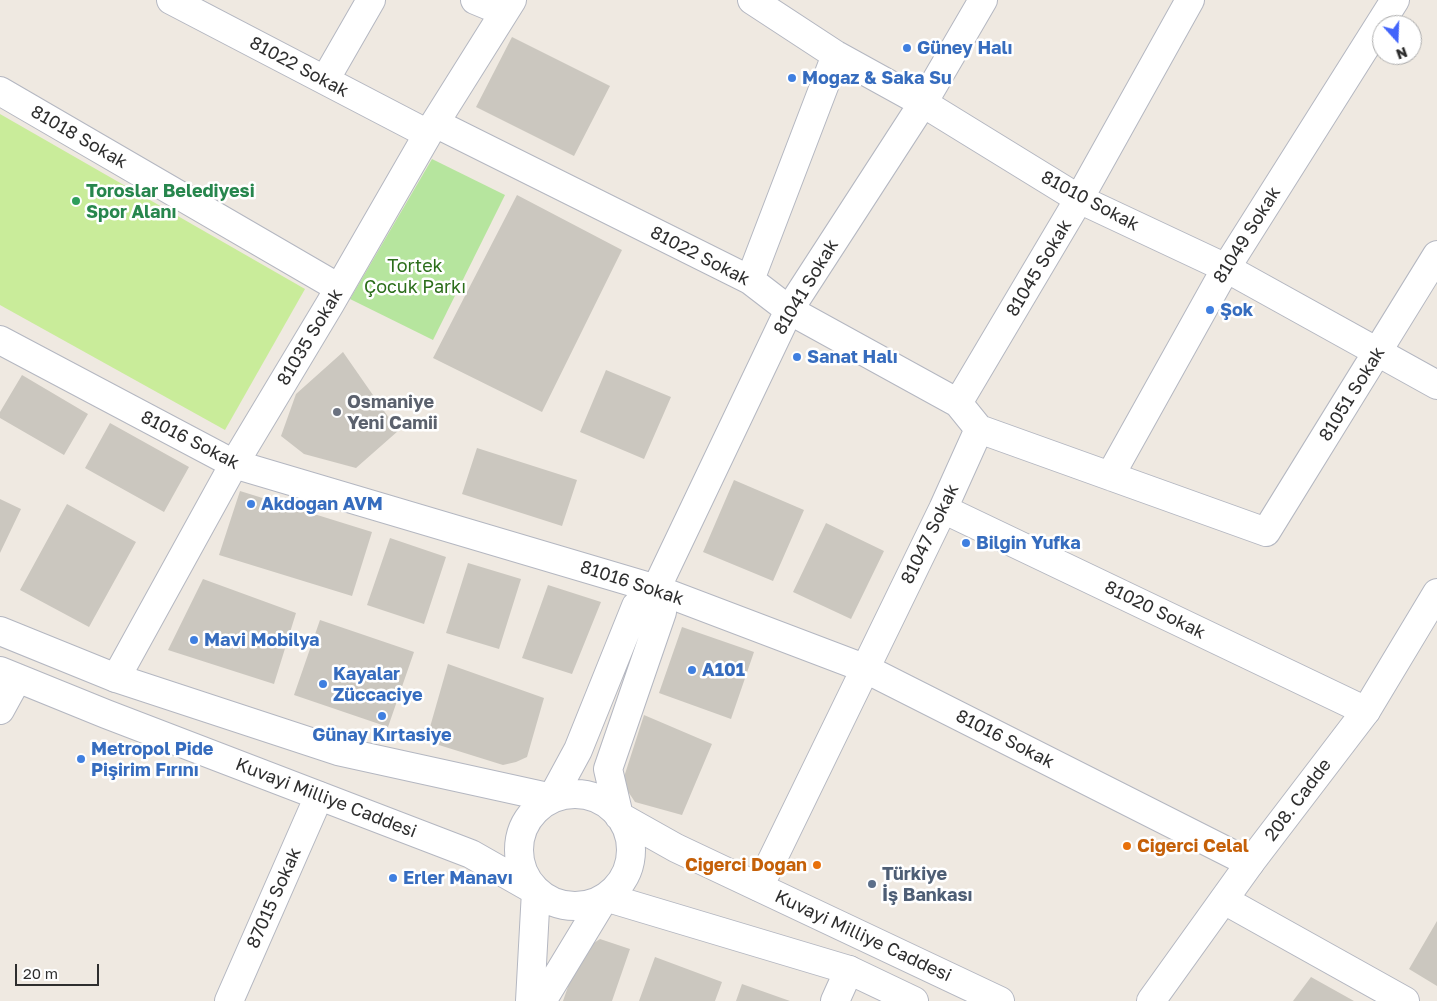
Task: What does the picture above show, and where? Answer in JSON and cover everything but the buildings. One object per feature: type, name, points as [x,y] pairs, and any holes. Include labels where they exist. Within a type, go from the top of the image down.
[{"type":"street","name":"81022 Sokak","points":[[171,0],[325,80],[750,280],[788,310],[958,404]]},
{"type":"street","points":[[325,80],[371,0]]},
{"type":"street","points":[[475,0],[508,6]]},
{"type":"street","name":"81010 Sokak","points":[[752,0],[787,9],[836,55],[923,103],[1079,199],[1226,268],[1437,385]]},
{"type":"street","name":"81041 Sokak","points":[[656,589],[788,310],[923,103],[983,0]]},
{"type":"street","name":"81045 Sokak","points":[[958,404],[1079,199],[1190,0]]},
{"type":"street","name":"81049 Sokak","points":[[1110,476],[1226,268],[1395,0]]},
{"type":"street","name":"81035 Sokak","points":[[116,678],[234,464],[431,129],[508,6]]},
{"type":"street","points":[[750,280],[836,55]]},
{"type":"street","name":"81018 Sokak","points":[[0,91],[339,288]]},
{"type":"street","name":"81051 Sokak","points":[[1110,476],[1266,532],[1437,255]]},
{"type":"street","name":"81016 Sokak","points":[[0,340],[234,464],[656,589],[864,668],[1250,863]]},
{"type":"street","points":[[958,404],[979,429],[1110,476]]},
{"type":"street","name":"81047 Sokak","points":[[759,887],[943,508],[979,429]]},
{"type":"street","name":"81020 Sokak","points":[[943,508],[1366,711]]},
{"type":"street","points":[[552,798],[578,750],[636,606],[656,589],[662,612],[608,769],[619,816]]},
{"type":"street","name":"208. Cadde","points":[[1150,1001],[1250,863],[1366,711],[1437,593]]},
{"type":"street","points":[[0,631],[116,678],[338,751],[552,798]]},
{"type":"street","points":[[0,710],[8,675]]},
{"type":"street","name":"Kuvayi Milliye Caddesi","points":[[8,675],[471,854],[536,891]]},
{"type":"street","points":[[542,1001],[605,897],[618,884],[628,868],[631,850],[628,832],[619,816],[606,803],[589,796],[570,794],[552,798],[537,808],[526,823],[519,840],[519,858],[525,876],[536,891],[552,901],[569,905],[588,904],[605,897],[849,970],[914,1001]]},
{"type":"street","name":"87015 Sokak","points":[[229,1001],[319,796]]},
{"type":"street","name":"Kuvayi Milliye Caddesi","points":[[619,816],[676,848],[1000,1001]]},
{"type":"street","points":[[530,1001],[536,891]]},
{"type":"street","points":[[1224,900],[1406,1001]]},
{"type":"street","points":[[835,1001],[849,970]]},
{"type":"green space","name":"Toroslar Belediyesi Spor Alanı","points":[[0,114],[305,289],[225,430],[0,305]]},
{"type":"green space","name":"Tortek Çocuk Parkı","points":[[432,159],[505,195],[433,340],[350,299]]},
{"type":"place","name":"Güney Halı","points":[[907,48]]},
{"type":"place","name":"Mogaz & Saka Su","points":[[792,78]]},
{"type":"place","name":"Toroslar Belediyesi Spor Alanı","points":[[76,201]]},
{"type":"place","name":"Şok","points":[[1210,310]]},
{"type":"place","name":"Sanat Halı","points":[[797,357]]},
{"type":"place","name":"Osmaniye Yeni Camii","points":[[337,412]]},
{"type":"place","name":"Akdoğan AVM","points":[[251,504]]},
{"type":"place","name":"Bilgin Yufka","points":[[966,543]]},
{"type":"place","name":"Mavi Mobilya","points":[[194,640]]},
{"type":"place","name":"A101","points":[[692,670]]},
{"type":"place","name":"Kayalar Züccaciye","points":[[323,684]]},
{"type":"place","name":"Günay Kırtasiye","points":[[382,716]]},
{"type":"place","name":"Metropol Pide Pişirim Fırını","points":[[81,759]]},
{"type":"place","name":"Ciğerci Celal","points":[[1127,846]]},
{"type":"place","name":"Ciğerci Doğan","points":[[817,865]]},
{"type":"place","name":"Erler Manavı","points":[[393,878]]},
{"type":"place","name":"Türkiye İş Bankası","points":[[872,884]]}]
